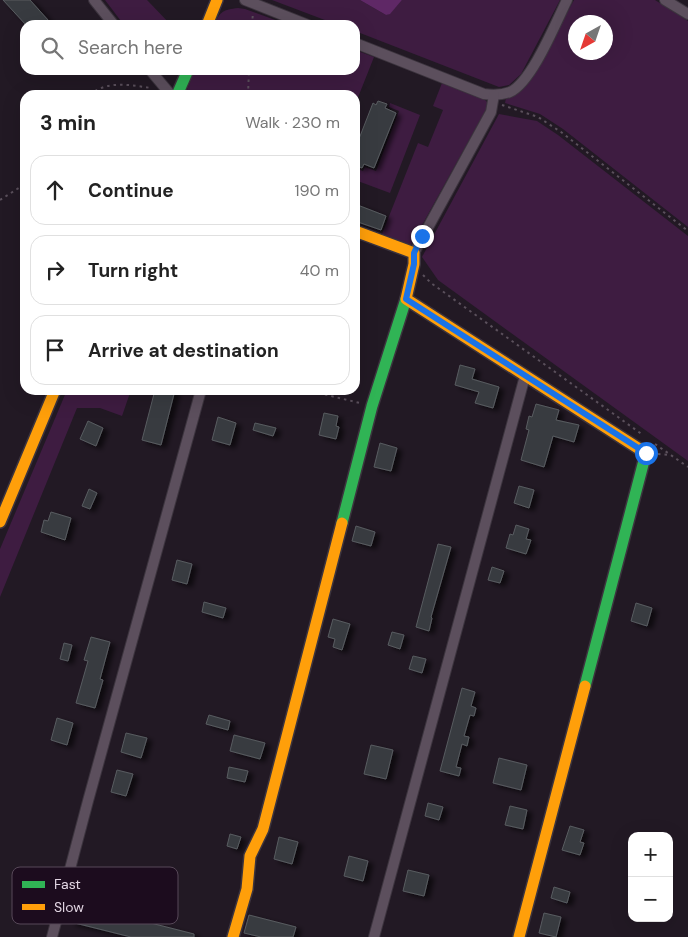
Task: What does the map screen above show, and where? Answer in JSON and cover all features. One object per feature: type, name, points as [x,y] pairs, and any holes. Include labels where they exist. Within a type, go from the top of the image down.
[{"type":"street","points":[[94,0],[110,20]]},
{"type":"street","points":[[209,20],[217,0]]},
{"type":"street","points":[[245,0],[295,20]]},
{"type":"street","points":[[360,46],[484,94],[494,95],[510,92],[523,83],[535,65],[567,0]]},
{"type":"street","points":[[665,0],[688,14]]},
{"type":"street","points":[[154,75],[168,90]]},
{"type":"street","points":[[174,90],[184,75]]},
{"type":"street","points":[[233,937],[246,889],[250,856],[263,828],[372,406],[406,299],[414,259],[491,112],[494,95]]},
{"type":"street","points":[[360,233],[414,259]]},
{"type":"street","points":[[406,299],[646,453],[519,937]]},
{"type":"street","points":[[374,937],[525,376]]},
{"type":"street","points":[[0,522],[53,395]]},
{"type":"street","points":[[71,867],[201,395]]},
{"type":"street","points":[[52,937],[55,924]]},
{"type":"path","points":[[248,90],[249,75]]},
{"type":"path","points":[[95,90],[110,84],[138,86],[154,90]]},
{"type":"path","points":[[494,95],[503,106],[538,117],[561,132],[688,231]]},
{"type":"path","points":[[0,200],[20,187]]},
{"type":"path","points":[[414,259],[432,283],[647,438]]},
{"type":"path","points":[[327,395],[372,406]]},
{"type":"path","points":[[655,444],[688,467]]},
{"type":"shaded area","points":[[105,0],[147,0],[166,20],[120,20]]},
{"type":"shaded area","points":[[272,0],[360,0],[386,15],[402,0],[560,0],[521,74],[509,85],[499,87],[360,33],[360,20],[325,20]]},
{"type":"shaded area","points":[[360,0],[402,0],[390,14],[386,15]]},
{"type":"shaded area","points":[[574,0],[655,0],[688,21],[688,227],[563,129],[540,114],[505,103],[506,98],[519,92],[529,82]]},
{"type":"shaded area","points":[[245,9],[275,20],[216,20],[223,12]]},
{"type":"shaded area","points":[[360,52],[374,57],[360,92],[360,90],[187,90],[193,75],[360,75]]},
{"type":"shaded area","points":[[442,83],[485,100],[489,104],[411,245],[382,234],[418,143],[428,147],[443,110],[433,106]]},
{"type":"shaded area","points":[[390,103],[420,115],[390,193],[360,182],[360,170],[363,171],[365,167],[376,171],[399,111],[389,107]]},
{"type":"shaded area","points":[[499,114],[537,121],[558,135],[688,236],[688,461],[438,280],[422,257]]},
{"type":"shaded area","points":[[65,395],[129,395],[122,416],[100,408],[77,408],[0,597],[0,549]]},
{"type":"building","points":[[3,0],[30,0],[48,20],[21,20]]},
{"type":"building","points":[[378,101],[387,104],[385,108],[396,113],[374,168],[364,164],[362,168],[360,167],[360,136],[373,103],[376,105]]},
{"type":"building","points":[[360,206],[386,216],[381,230],[360,223]]},
{"type":"building","points":[[460,365],[475,369],[472,379],[499,387],[493,408],[475,403],[479,392],[455,385]]},
{"type":"building","points":[[154,395],[174,395],[161,445],[142,440]]},
{"type":"building","points":[[536,404],[559,410],[556,420],[579,425],[574,442],[553,436],[544,467],[521,460],[529,430],[526,429],[529,416],[532,417]]},
{"type":"building","points":[[324,413],[338,416],[336,426],[339,427],[336,439],[319,435]]},
{"type":"building","points":[[218,417],[236,423],[230,445],[212,440]]},
{"type":"building","points":[[88,421],[103,428],[96,446],[80,439]]},
{"type":"building","points":[[255,423],[276,428],[273,436],[253,430]]},
{"type":"building","points":[[380,443],[397,448],[391,471],[374,467]]},
{"type":"building","points":[[519,486],[534,490],[529,508],[514,503]]},
{"type":"building","points":[[89,489],[97,493],[90,509],[82,506]]},
{"type":"building","points":[[51,512],[71,518],[65,540],[41,532],[44,520],[48,521]]},
{"type":"building","points":[[516,525],[529,529],[526,539],[531,540],[526,554],[506,548],[510,534],[513,535]]},
{"type":"building","points":[[356,526],[375,532],[371,546],[352,541]]},
{"type":"building","points":[[438,544],[451,547],[431,617],[429,631],[416,627]]},
{"type":"building","points":[[177,560],[192,564],[187,584],[172,580]]},
{"type":"building","points":[[492,567],[504,571],[500,583],[488,580]]},
{"type":"building","points":[[204,602],[226,608],[223,618],[202,612]]},
{"type":"building","points":[[636,603],[652,608],[647,626],[631,621]]},
{"type":"building","points":[[333,619],[350,624],[342,650],[333,647],[335,639],[328,637]]},
{"type":"building","points":[[392,632],[404,635],[400,649],[388,645]]},
{"type":"building","points":[[91,637],[110,642],[100,679],[103,680],[95,708],[76,703],[88,661],[84,660]]},
{"type":"building","points":[[64,643],[72,645],[68,661],[60,659]]},
{"type":"building","points":[[413,656],[426,659],[422,673],[409,669]]},
{"type":"building","points":[[462,688],[475,692],[471,706],[476,708],[474,716],[470,715],[464,736],[469,737],[467,746],[462,744],[456,767],[461,768],[459,776],[440,771]]},
{"type":"building","points":[[209,715],[230,721],[228,730],[206,724]]},
{"type":"building","points":[[57,718],[73,723],[67,745],[51,740]]},
{"type":"building","points":[[126,733],[147,738],[141,758],[121,752]]},
{"type":"building","points":[[234,735],[265,743],[260,759],[230,751]]},
{"type":"building","points":[[371,745],[393,750],[386,779],[364,774]]},
{"type":"building","points":[[499,758],[527,765],[521,790],[493,783]]},
{"type":"building","points":[[229,767],[248,771],[245,782],[227,778]]},
{"type":"building","points":[[117,770],[133,774],[126,796],[111,792]]},
{"type":"building","points":[[428,803],[443,807],[439,820],[425,816]]},
{"type":"building","points":[[510,806],[527,810],[523,829],[505,825]]},
{"type":"building","points":[[570,826],[584,830],[580,842],[584,843],[580,855],[562,850]]},
{"type":"building","points":[[230,834],[241,837],[237,849],[227,846]]},
{"type":"building","points":[[279,837],[298,842],[292,864],[274,859]]},
{"type":"building","points":[[349,856],[368,861],[363,881],[344,876]]},
{"type":"building","points":[[408,870],[429,875],[424,896],[403,891]]},
{"type":"building","points":[[554,887],[570,892],[567,903],[551,898]]},
{"type":"building","points":[[544,913],[561,917],[556,937],[539,933]]},
{"type":"building","points":[[249,915],[296,927],[293,937],[261,937],[244,933]]},
{"type":"building","points":[[79,924],[155,924],[194,934],[194,937],[131,937]]},
{"type":"traffic: fast","points":[[179,90],[186,75]]},
{"type":"traffic: fast","points":[[342,523],[372,406],[406,299]]},
{"type":"traffic: fast","points":[[585,686],[646,453],[644,452]]},
{"type":"traffic: slow","points":[[209,20],[217,0]]},
{"type":"traffic: slow","points":[[360,233],[414,253],[414,264],[406,299],[644,452]]},
{"type":"traffic: slow","points":[[0,522],[53,395]]},
{"type":"traffic: slow","points":[[233,937],[247,889],[250,856],[263,829],[342,523]]},
{"type":"traffic: slow","points":[[519,937],[585,686]]},
{"type":"route","points":[[422,236],[414,253],[414,264],[406,299],[646,453]]}]
